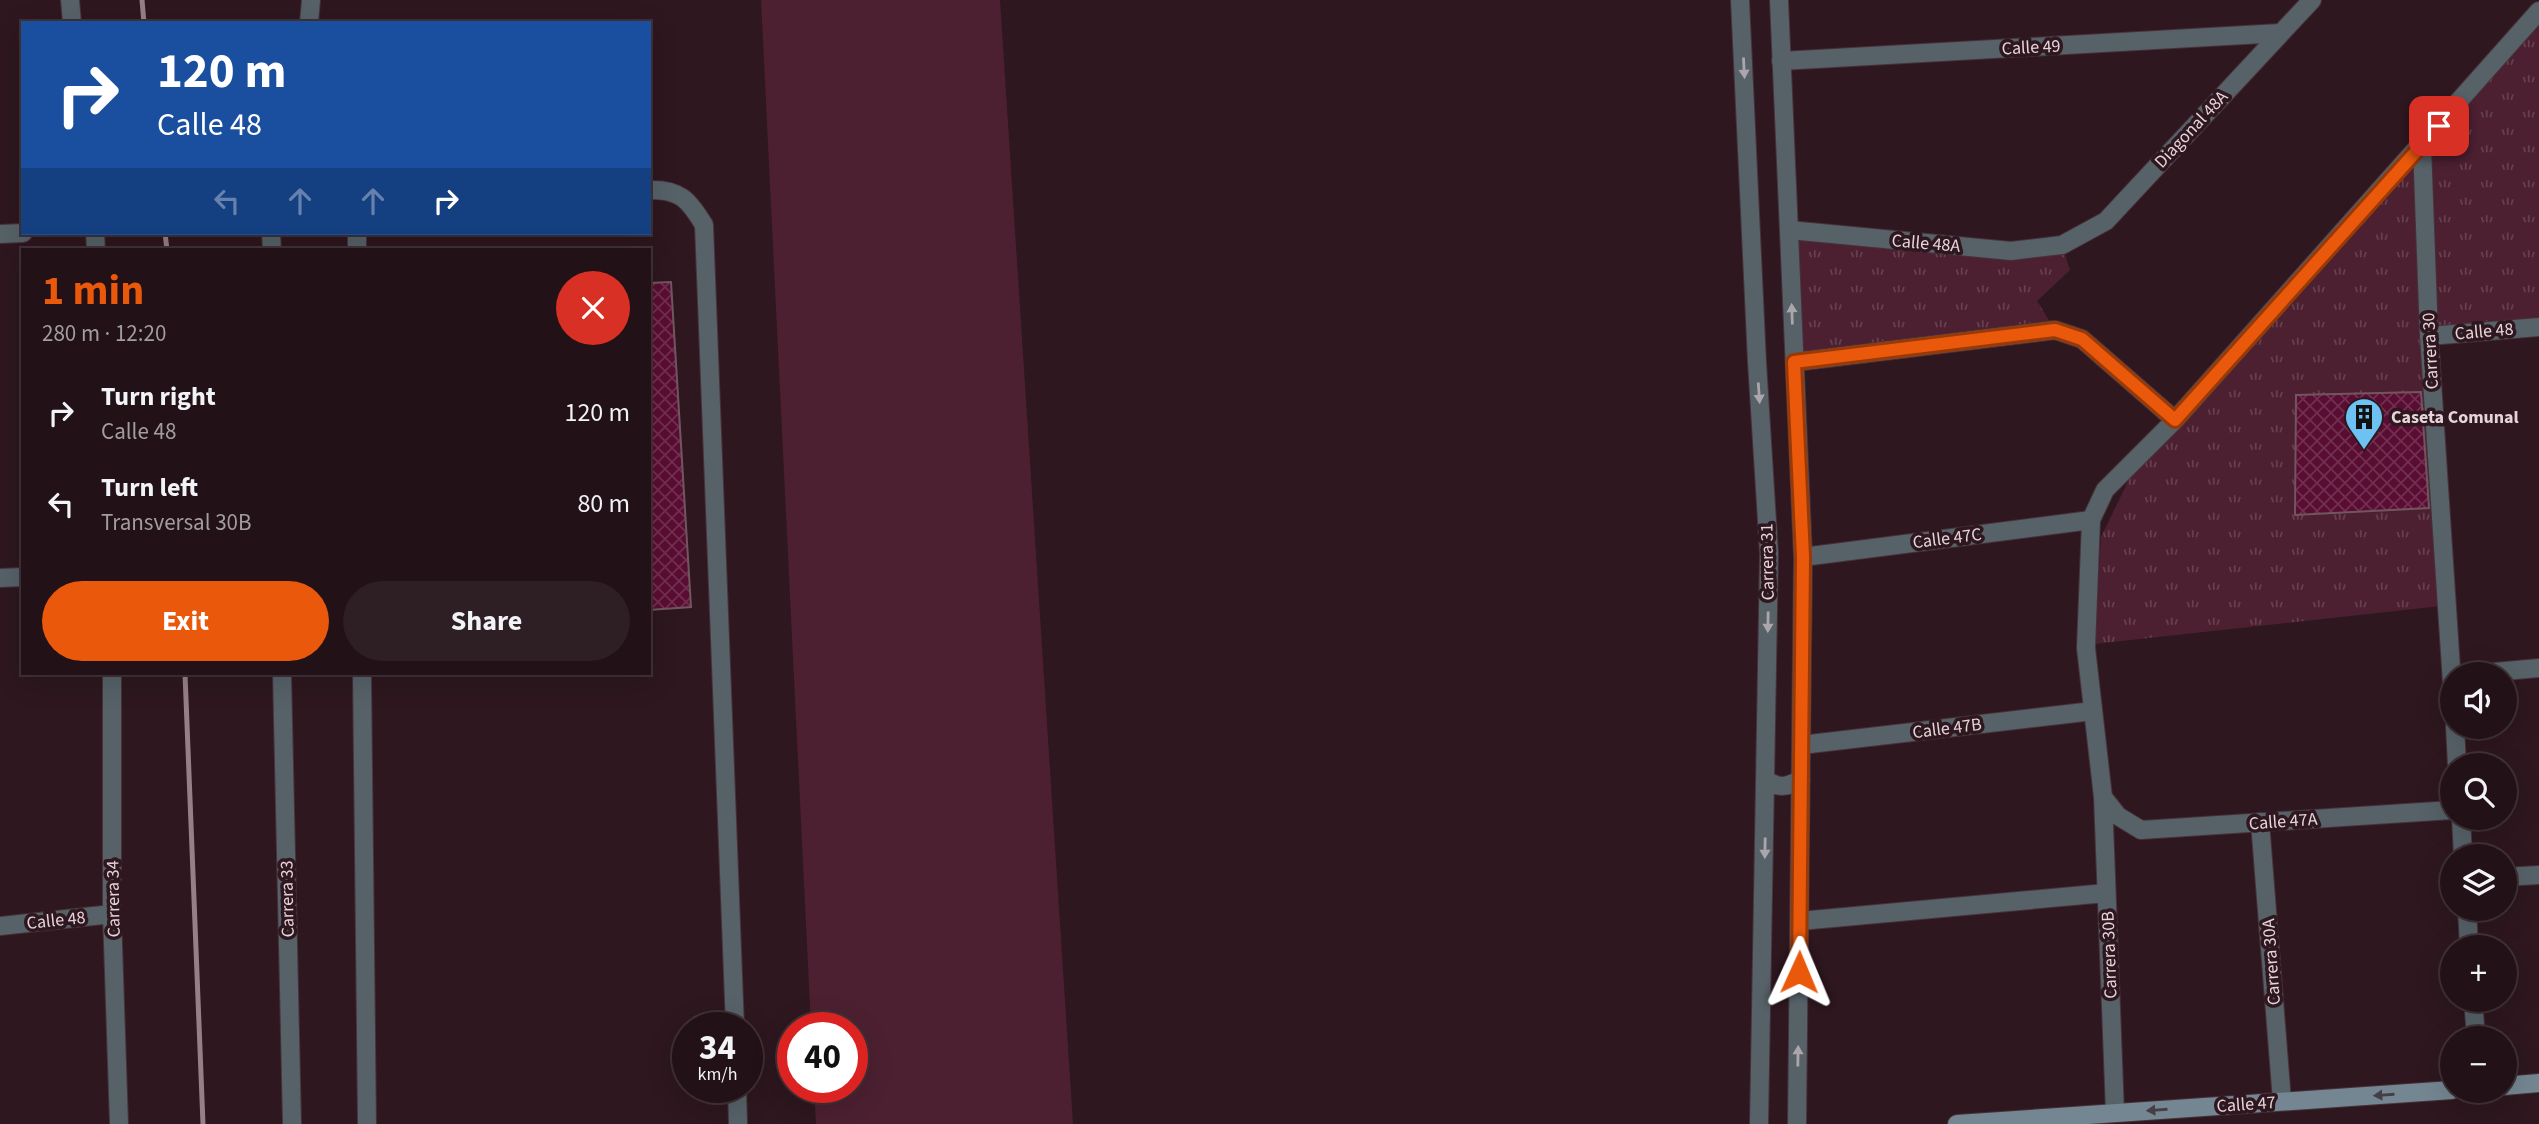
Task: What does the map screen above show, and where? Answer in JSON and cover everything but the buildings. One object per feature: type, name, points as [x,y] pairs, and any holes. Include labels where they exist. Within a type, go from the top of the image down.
[{"type":"main road","points":[[2517,1085],[2539,1083]]},
{"type":"main road","name":"Calle 47","points":[[1957,1124],[2440,1091]]},
{"type":"street","points":[[70,0],[72,21]]},
{"type":"street","points":[[309,21],[311,0]]},
{"type":"street","name":"Carrera 31","points":[[1740,0],[1769,553],[1759,1124]]},
{"type":"street","name":"Carrera 31","points":[[1779,0],[1803,557],[1797,1124]]},
{"type":"street","name":"Diagonal 48A","points":[[2062,245],[2106,220],[2312,0]]},
{"type":"street","name":"Carrera 30B","points":[[2115,1113],[2103,797],[2086,648],[2091,520],[2105,490],[2175,420],[2539,11]]},
{"type":"street","name":"Calle 49","points":[[1781,61],[2280,33]]},
{"type":"street","name":"Carrera 30","points":[[2422,145],[2429,336],[2450,662]]},
{"type":"street","points":[[651,190],[669,189],[692,205],[705,225],[734,1012]]},
{"type":"street","name":"Calle 48A","points":[[1789,230],[2011,251],[2062,245]]},
{"type":"street","points":[[0,234],[21,233]]},
{"type":"street","name":"Calle 48","points":[[2429,336],[2539,327]]},
{"type":"street","points":[[1794,362],[2055,330],[2082,339],[2175,420]]},
{"type":"street","name":"Calle 47C","points":[[1803,557],[2091,520]]},
{"type":"street","points":[[0,578],[21,576]]},
{"type":"street","points":[[2517,670],[2539,668]]},
{"type":"street","name":"Carrera 34","points":[[112,675],[112,914],[119,1124]]},
{"type":"street","name":"Carrera 33","points":[[282,675],[292,1124]]},
{"type":"street","points":[[362,675],[367,1124]]},
{"type":"street","name":"Calle 47B","points":[[1801,745],[2093,711]]},
{"type":"street","points":[[1766,780],[1781,787],[1801,779]]},
{"type":"street","name":"Calle 47A","points":[[2103,797],[2118,816],[2141,830],[2440,811]]},
{"type":"street","name":"Carrera 30A","points":[[2260,822],[2282,1101]]},
{"type":"street","points":[[2517,876],[2539,875]]},
{"type":"street","points":[[1800,921],[2106,893]]},
{"type":"street","name":"Calle 48","points":[[0,926],[112,914]]},
{"type":"street","points":[[737,1103],[738,1124]]},
{"type":"green space","points":[[761,0],[1000,0],[1073,1124],[816,1124],[815,1103],[868,1103],[868,1012],[810,1012]]},
{"type":"green space","points":[[2539,20],[2539,321],[2433,332],[2424,146]]},
{"type":"green space","points":[[2418,153],[2441,606],[2094,644],[2101,537],[2137,463]]},
{"type":"green space","points":[[1789,230],[2062,245],[2070,270],[2037,301],[2055,330],[1795,362]]},
{"type":"railway","points":[[142,0],[144,21]]},
{"type":"railway","points":[[165,235],[167,248]]},
{"type":"railway","points":[[185,675],[203,1124]]},
{"type":"place","name":"Caseta Comunal","points":[[2364,451]]},
{"type":"route","points":[[1799,972],[1803,557],[1794,362],[2055,330],[2082,339],[2175,420],[2439,126]]}]
